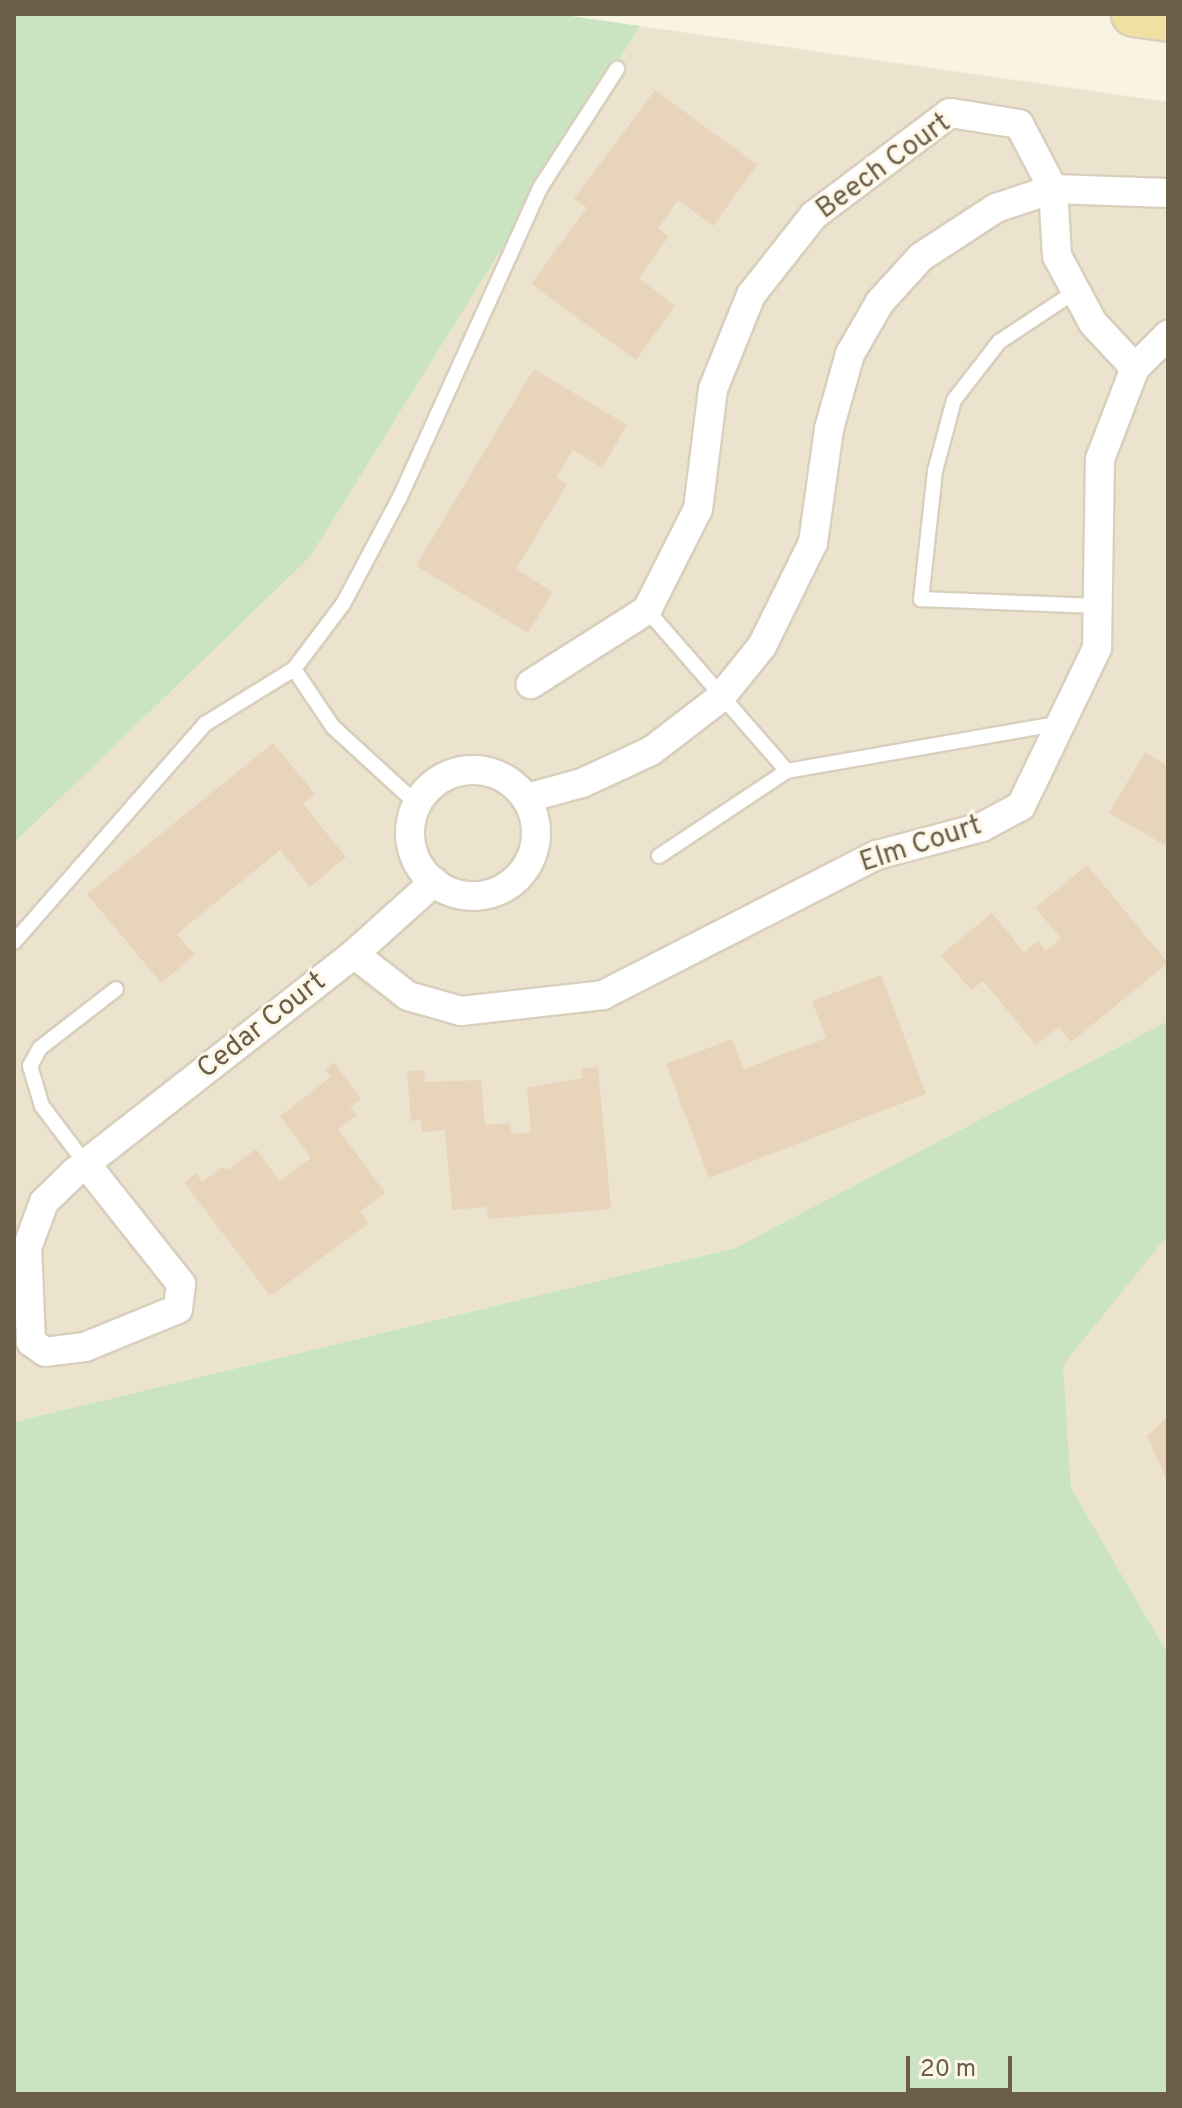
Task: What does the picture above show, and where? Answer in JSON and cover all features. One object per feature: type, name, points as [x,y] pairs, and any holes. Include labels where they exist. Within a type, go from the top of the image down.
[{"type":"main road","points":[[1134,14],[1168,19]]},
{"type":"street","name":"Beech Court","points":[[647,610],[698,509],[713,389],[751,295],[814,215],[950,113],[1019,124],[1053,189]]},
{"type":"street","points":[[527,798],[617,768],[683,729],[720,698],[762,646],[800,579],[822,506],[839,382],[880,302],[921,257],[957,230],[996,208],[1053,189],[1168,193]]},
{"type":"street","points":[[1053,189],[1057,256],[1093,323],[1135,368]]},
{"type":"street","name":"Elm Court","points":[[354,954],[408,996],[461,1011],[603,995],[877,855],[982,827],[1021,806],[1057,724],[1097,648],[1100,459],[1135,368],[1168,335]]},
{"type":"street","points":[[531,684],[647,610]]},
{"type":"street","points":[[470,769],[496,773],[527,798],[536,842],[513,882],[477,896],[434,882],[414,855],[410,829],[417,804],[433,783],[470,769]]},
{"type":"street","name":"Cedar Court","points":[[86,1164],[181,1284],[178,1309],[85,1347],[45,1352],[31,1342],[27,1248],[44,1202],[86,1164],[354,954],[434,882]]},
{"type":"lane","points":[[14,942],[205,724],[294,669],[350,591],[400,497],[540,188],[617,69]]},
{"type":"lane","points":[[1076,291],[999,342],[954,400],[935,471],[921,599],[1097,606]]},
{"type":"lane","points":[[647,610],[720,698],[787,771]]},
{"type":"lane","points":[[294,669],[333,727],[417,804]]},
{"type":"lane","points":[[659,856],[787,771],[1057,724]]},
{"type":"lane","points":[[86,1164],[42,1106],[30,1066],[40,1048],[116,989]]},
{"type":"shaded area","points":[[640,26],[1168,102],[1168,1021],[735,1248],[14,1422],[14,843],[310,557]]},
{"type":"shaded area","points":[[1168,1235],[1168,1654],[1071,1488],[1062,1365]]},
{"type":"green space","points":[[14,14],[557,14],[640,26],[310,557],[14,843]]},
{"type":"green space","points":[[1168,1021],[1168,1235],[1063,1365],[1071,1488],[1168,1654],[1168,2094],[14,2094],[14,1422],[735,1248]]},
{"type":"building","points":[[655,90],[757,165],[713,226],[678,200],[658,228],[669,236],[639,278],[675,306],[636,360],[531,284],[587,208],[574,199]]},
{"type":"building","points":[[534,369],[627,425],[602,468],[573,450],[556,478],[567,484],[516,569],[553,592],[528,633],[416,566]]},
{"type":"building","points":[[273,743],[315,794],[303,804],[346,857],[310,887],[280,850],[177,934],[195,955],[161,983],[87,894]]},
{"type":"building","points":[[1145,752],[1168,766],[1168,847],[1109,813]]},
{"type":"building","points":[[1087,865],[1168,963],[1071,1042],[1059,1027],[1036,1045],[983,981],[971,990],[941,955],[992,913],[1024,952],[1038,941],[1046,951],[1061,938],[1035,908]]},
{"type":"building","points":[[881,975],[926,1094],[709,1178],[666,1064],[732,1039],[744,1069],[826,1038],[812,1001]]},
{"type":"building","points":[[334,1062],[361,1099],[350,1107],[357,1115],[338,1129],[385,1193],[360,1212],[369,1223],[270,1296],[184,1182],[196,1173],[202,1182],[222,1167],[227,1170],[256,1149],[280,1181],[311,1158],[280,1116],[331,1077],[325,1070]]},
{"type":"building","points":[[598,1067],[611,1209],[488,1219],[487,1207],[452,1210],[445,1130],[422,1132],[421,1120],[411,1121],[407,1071],[424,1070],[425,1082],[481,1080],[485,1125],[510,1123],[511,1134],[531,1132],[527,1088],[582,1078],[581,1069]]},
{"type":"building","points":[[1168,1416],[1168,1482],[1147,1436]]}]
